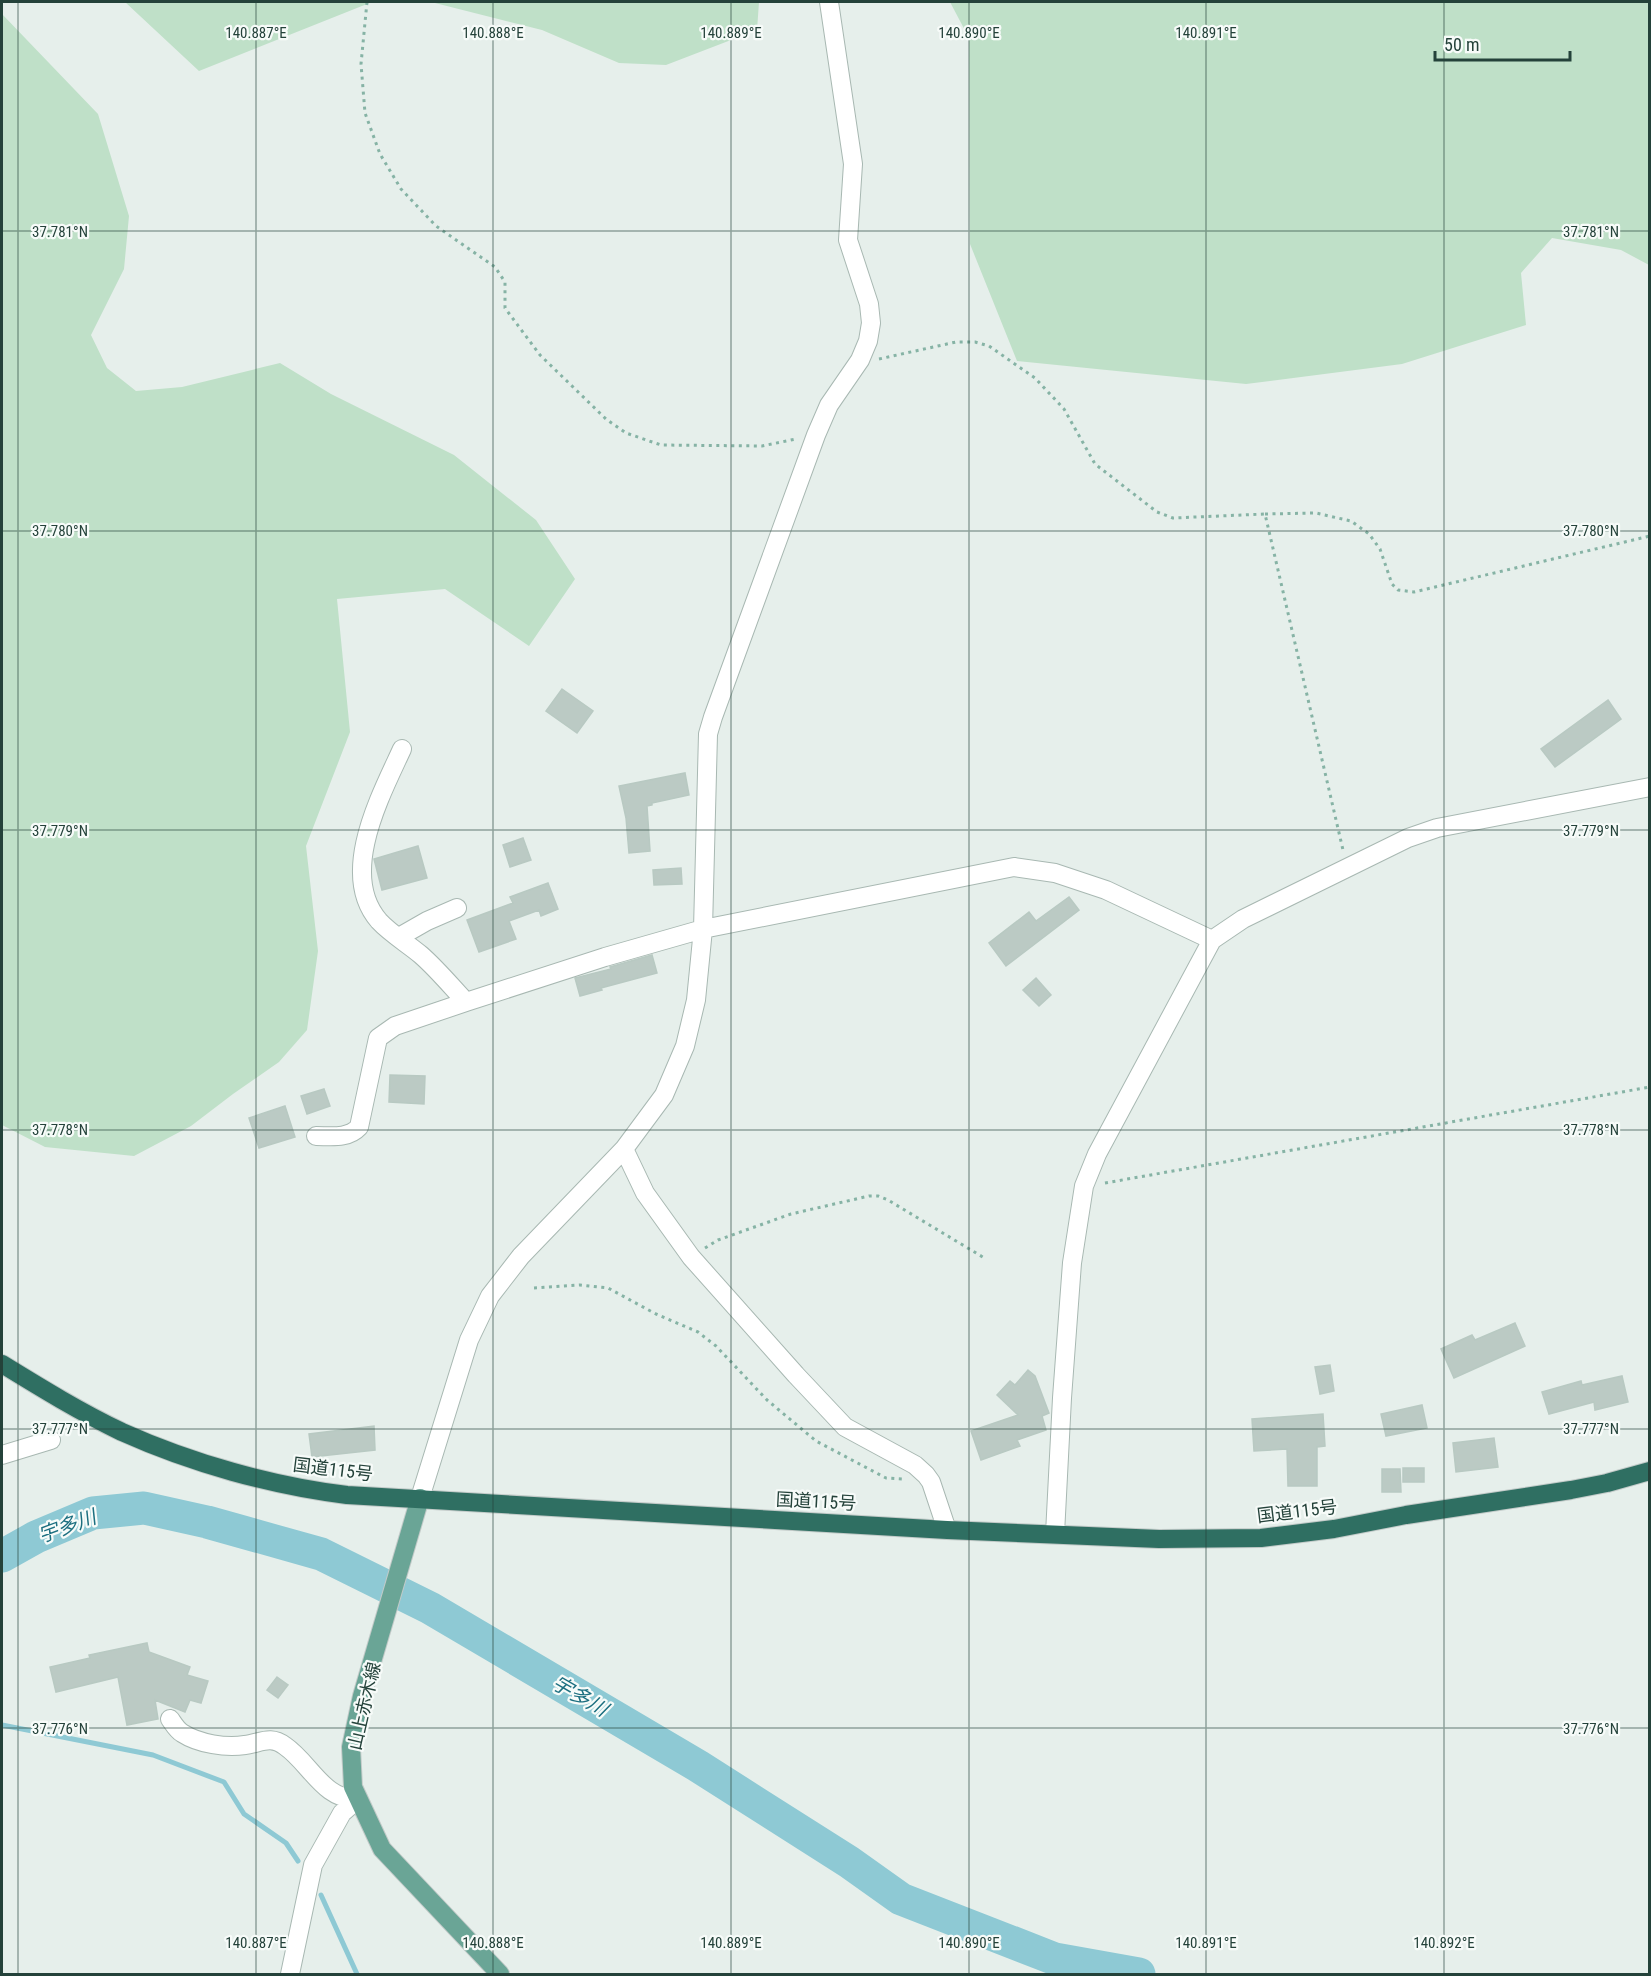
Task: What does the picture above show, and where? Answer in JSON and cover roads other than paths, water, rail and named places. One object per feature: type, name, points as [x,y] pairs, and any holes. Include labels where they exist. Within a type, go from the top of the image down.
[{"type":"highway","name":"国道115号","points":[[2,1364],[122,1432],[191,1458],[308,1490],[418,1505],[1159,1539],[1261,1538],[1334,1529],[1406,1515],[1571,1490],[1650,1471]]},
{"type":"main road","name":"山上赤木線","points":[[418,1505],[362,1696],[351,1747],[353,1787],[382,1849],[500,1974]]},
{"type":"street","points":[[418,1505],[469,1340],[490,1296],[521,1256],[624,1149],[664,1095],[685,1046],[696,1000],[703,929],[708,734],[816,435],[829,405],[860,360],[868,341],[871,323],[869,304],[848,240],[853,164],[829,2]]},
{"type":"street","points":[[402,748],[374,811],[366,837],[362,876],[366,900],[379,920],[423,957],[466,1002]]},
{"type":"street","points":[[1055,1534],[1072,1263],[1084,1186],[1097,1154],[1212,940],[1243,920],[1408,838],[1437,828],[1650,787]]},
{"type":"street","points":[[316,1136],[345,1136],[353,1133],[359,1127],[378,1038],[395,1026],[605,957],[703,929],[1014,867],[1055,873],[1106,890],[1212,940]]},
{"type":"street","points":[[399,937],[457,908]]},
{"type":"street","points":[[624,1149],[645,1192],[691,1257],[845,1427],[915,1465],[926,1475],[931,1482],[947,1530]]},
{"type":"street","points":[[2,1455],[51,1440]]},
{"type":"street","points":[[170,1719],[180,1732],[201,1741],[230,1746],[273,1740],[286,1746],[333,1794],[349,1800],[358,1799]]},
{"type":"street","points":[[290,1974],[313,1865],[342,1813],[358,1799]]},
{"type":"waterway","name":"宇多川","points":[[2,1556],[36,1537],[93,1513],[144,1508],[207,1522],[321,1554],[430,1608],[698,1766],[849,1862],[901,1899],[1055,1959],[1139,1974]]},
{"type":"waterway","points":[[2,1725],[153,1755],[224,1782],[244,1814],[286,1843],[298,1861]]},
{"type":"waterway","points":[[321,1895],[357,1974]]}]
